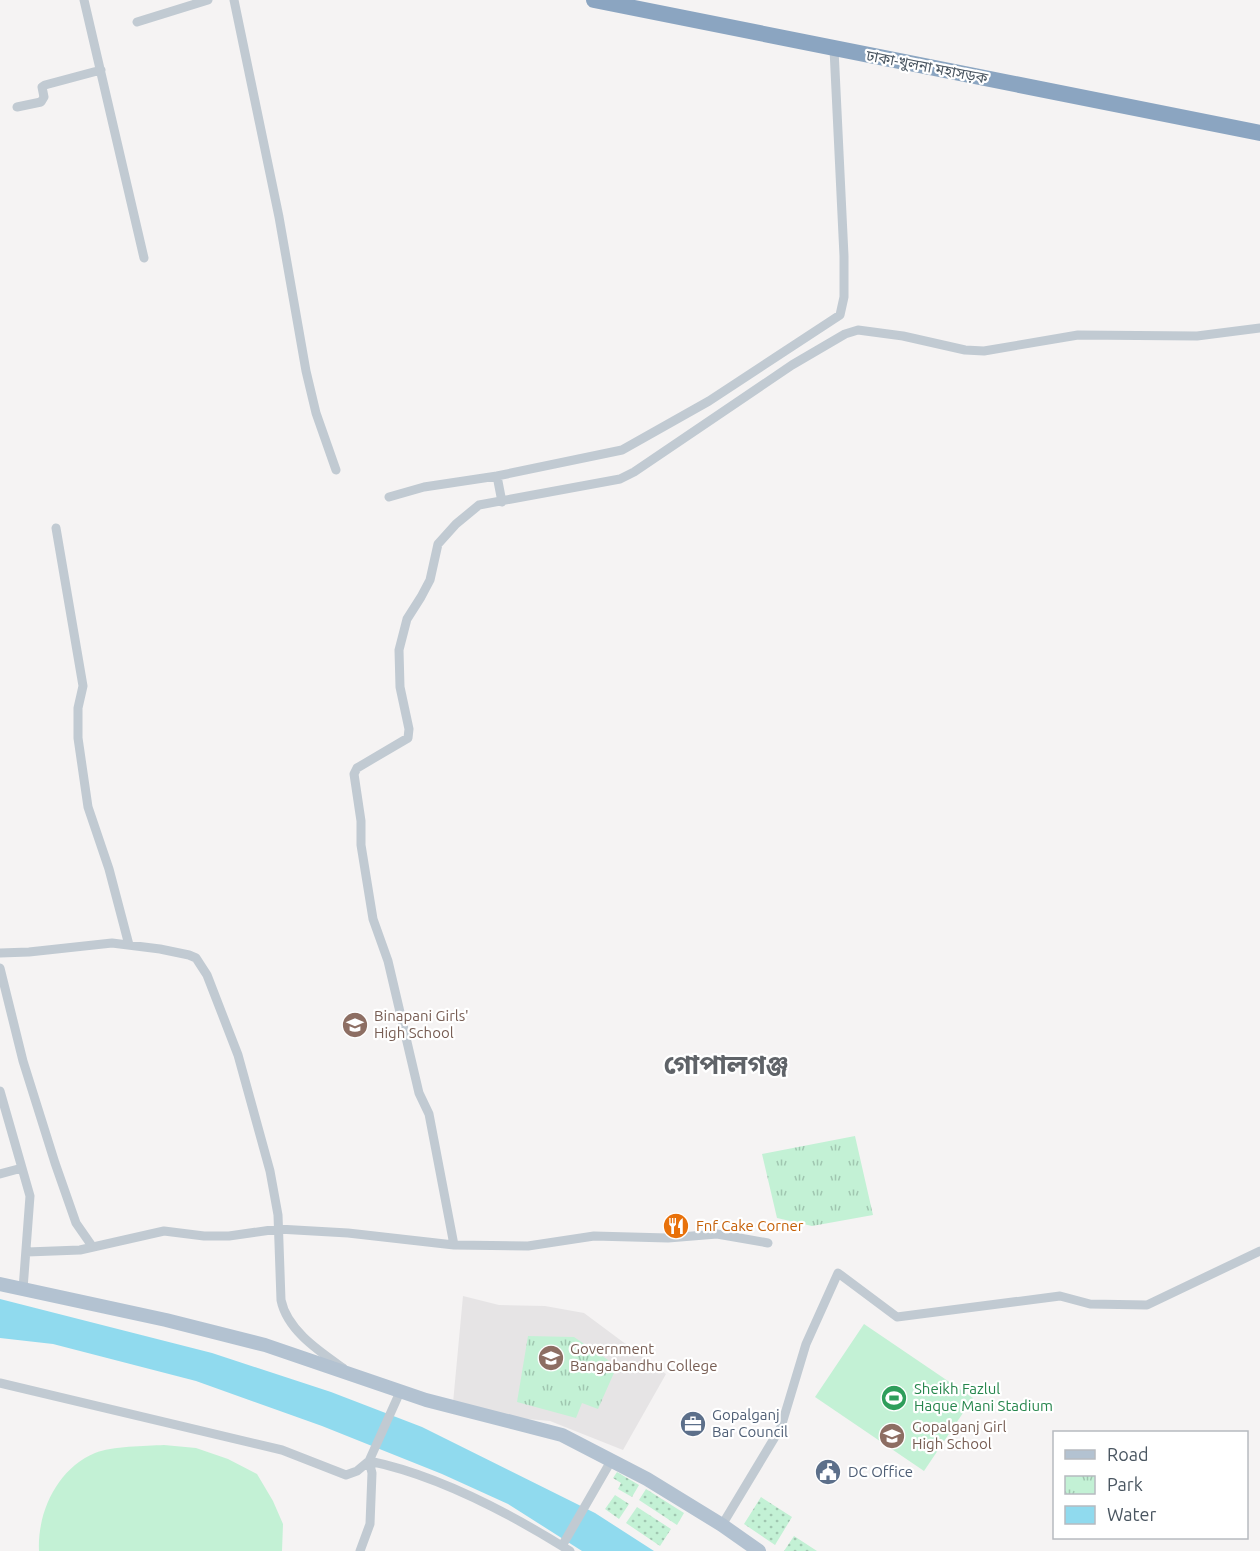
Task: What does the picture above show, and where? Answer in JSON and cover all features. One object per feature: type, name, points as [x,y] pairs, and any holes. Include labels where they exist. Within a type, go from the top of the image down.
[{"type":"highway","name":"ঢাকা-খুলনা মহাসড়ক","points":[[594,0],[1260,133]]},
{"type":"main road","points":[[0,1284],[210,1330],[265,1345],[349,1373],[398,1398],[448,1406],[538,1427],[562,1435],[647,1479],[722,1525],[759,1551]]},
{"type":"street","points":[[84,0],[144,258]]},
{"type":"street","points":[[137,22],[208,0]]},
{"type":"street","points":[[234,0],[279,217],[306,370],[316,413],[336,470]]},
{"type":"street","points":[[834,49],[844,256],[844,297],[841,317],[845,332]]},
{"type":"street","points":[[17,107],[41,102],[44,97],[42,87],[45,85],[100,70]]},
{"type":"street","points":[[390,497],[424,487],[497,478],[622,450],[709,401],[841,317]]},
{"type":"street","points":[[454,1245],[429,1114],[419,1093],[388,961],[374,919],[361,845],[361,821],[354,774],[357,768],[408,738],[410,729],[400,687],[399,650],[407,619],[430,580],[438,544],[456,524],[479,506],[502,499],[620,479],[634,472],[792,365],[845,332],[858,330],[903,336],[965,350],[984,351],[1078,335],[1197,336],[1260,328]]},
{"type":"street","points":[[497,478],[502,499]]},
{"type":"street","points":[[56,528],[83,686],[78,708],[78,738],[88,807],[129,945]]},
{"type":"street","points":[[0,953],[112,943],[196,958],[207,975],[238,1055],[270,1171],[278,1215],[283,1309],[304,1336],[349,1373]]},
{"type":"street","points":[[0,968],[23,1061],[55,1163],[76,1222],[92,1246]]},
{"type":"street","points":[[0,1091],[30,1196],[23,1289]]},
{"type":"street","points":[[0,1174],[22,1168]]},
{"type":"street","points":[[27,1252],[68,1251],[164,1231],[204,1236],[229,1236],[278,1229],[348,1233],[454,1245],[528,1246],[594,1236],[668,1238],[717,1234],[768,1243]]},
{"type":"street","points":[[722,1525],[781,1427],[806,1344],[838,1273],[897,1317],[1060,1296],[1090,1304],[1147,1305],[1260,1251]]},
{"type":"street","points":[[0,1383],[282,1450],[346,1475],[357,1471],[371,1458],[398,1398]]},
{"type":"street","points":[[371,1458],[425,1476],[507,1514],[566,1549],[589,1499],[611,1461]]},
{"type":"street","points":[[360,1551],[370,1524],[371,1458]]},
{"type":"shaded area","name":"Government Bangabandhu College","points":[[463,1296],[499,1305],[545,1306],[584,1313],[666,1374],[623,1450],[550,1421],[506,1417],[453,1403]]},
{"type":"green space","points":[[855,1136],[873,1215],[812,1226],[777,1218],[762,1154]]},
{"type":"green space","name":"Sheikh Fazlul Haque Mani Stadium","points":[[864,1324],[973,1398],[924,1471],[815,1397]]},
{"type":"green space","points":[[528,1336],[574,1337],[617,1366],[598,1409],[582,1403],[576,1418],[517,1402]]},
{"type":"green space","points":[[164,1445],[196,1448],[228,1459],[257,1474],[283,1524],[282,1551],[39,1551],[39,1536],[46,1507],[60,1480],[70,1469],[82,1460],[102,1451]]},
{"type":"green space","points":[[617,1472],[639,1485],[632,1497],[618,1489],[621,1483],[613,1478]]},
{"type":"green space","points":[[646,1489],[684,1513],[677,1525],[639,1500]]},
{"type":"green space","points":[[615,1495],[629,1504],[619,1519],[605,1509]]},
{"type":"green space","points":[[761,1497],[792,1517],[775,1545],[744,1524]]},
{"type":"green space","points":[[637,1507],[671,1529],[660,1546],[626,1523]]},
{"type":"green space","points":[[794,1536],[817,1551],[784,1551]]},
{"type":"water","points":[[0,1299],[212,1353],[331,1392],[422,1427],[595,1513],[654,1551],[582,1551],[508,1504],[442,1474],[322,1426],[196,1381],[53,1344],[0,1338]]},
{"type":"place","name":"Binapani Girls' High School","points":[[355,1025]]},
{"type":"place","name":"Fnf Cake Corner","points":[[676,1226]]},
{"type":"place","name":"Government Bangabandhu College","points":[[551,1358]]},
{"type":"place","name":"Sheikh Fazlul Haque Mani Stadium","points":[[894,1398]]},
{"type":"place","name":"Gopalganj Bar Council","points":[[693,1424]]},
{"type":"place","name":"Gopalganj Girl High School","points":[[892,1436]]},
{"type":"place","name":"DC Office","points":[[828,1472]]},
{"type":"district","name":"গোপালগঞ্জ","points":[[726,1065]]}]
